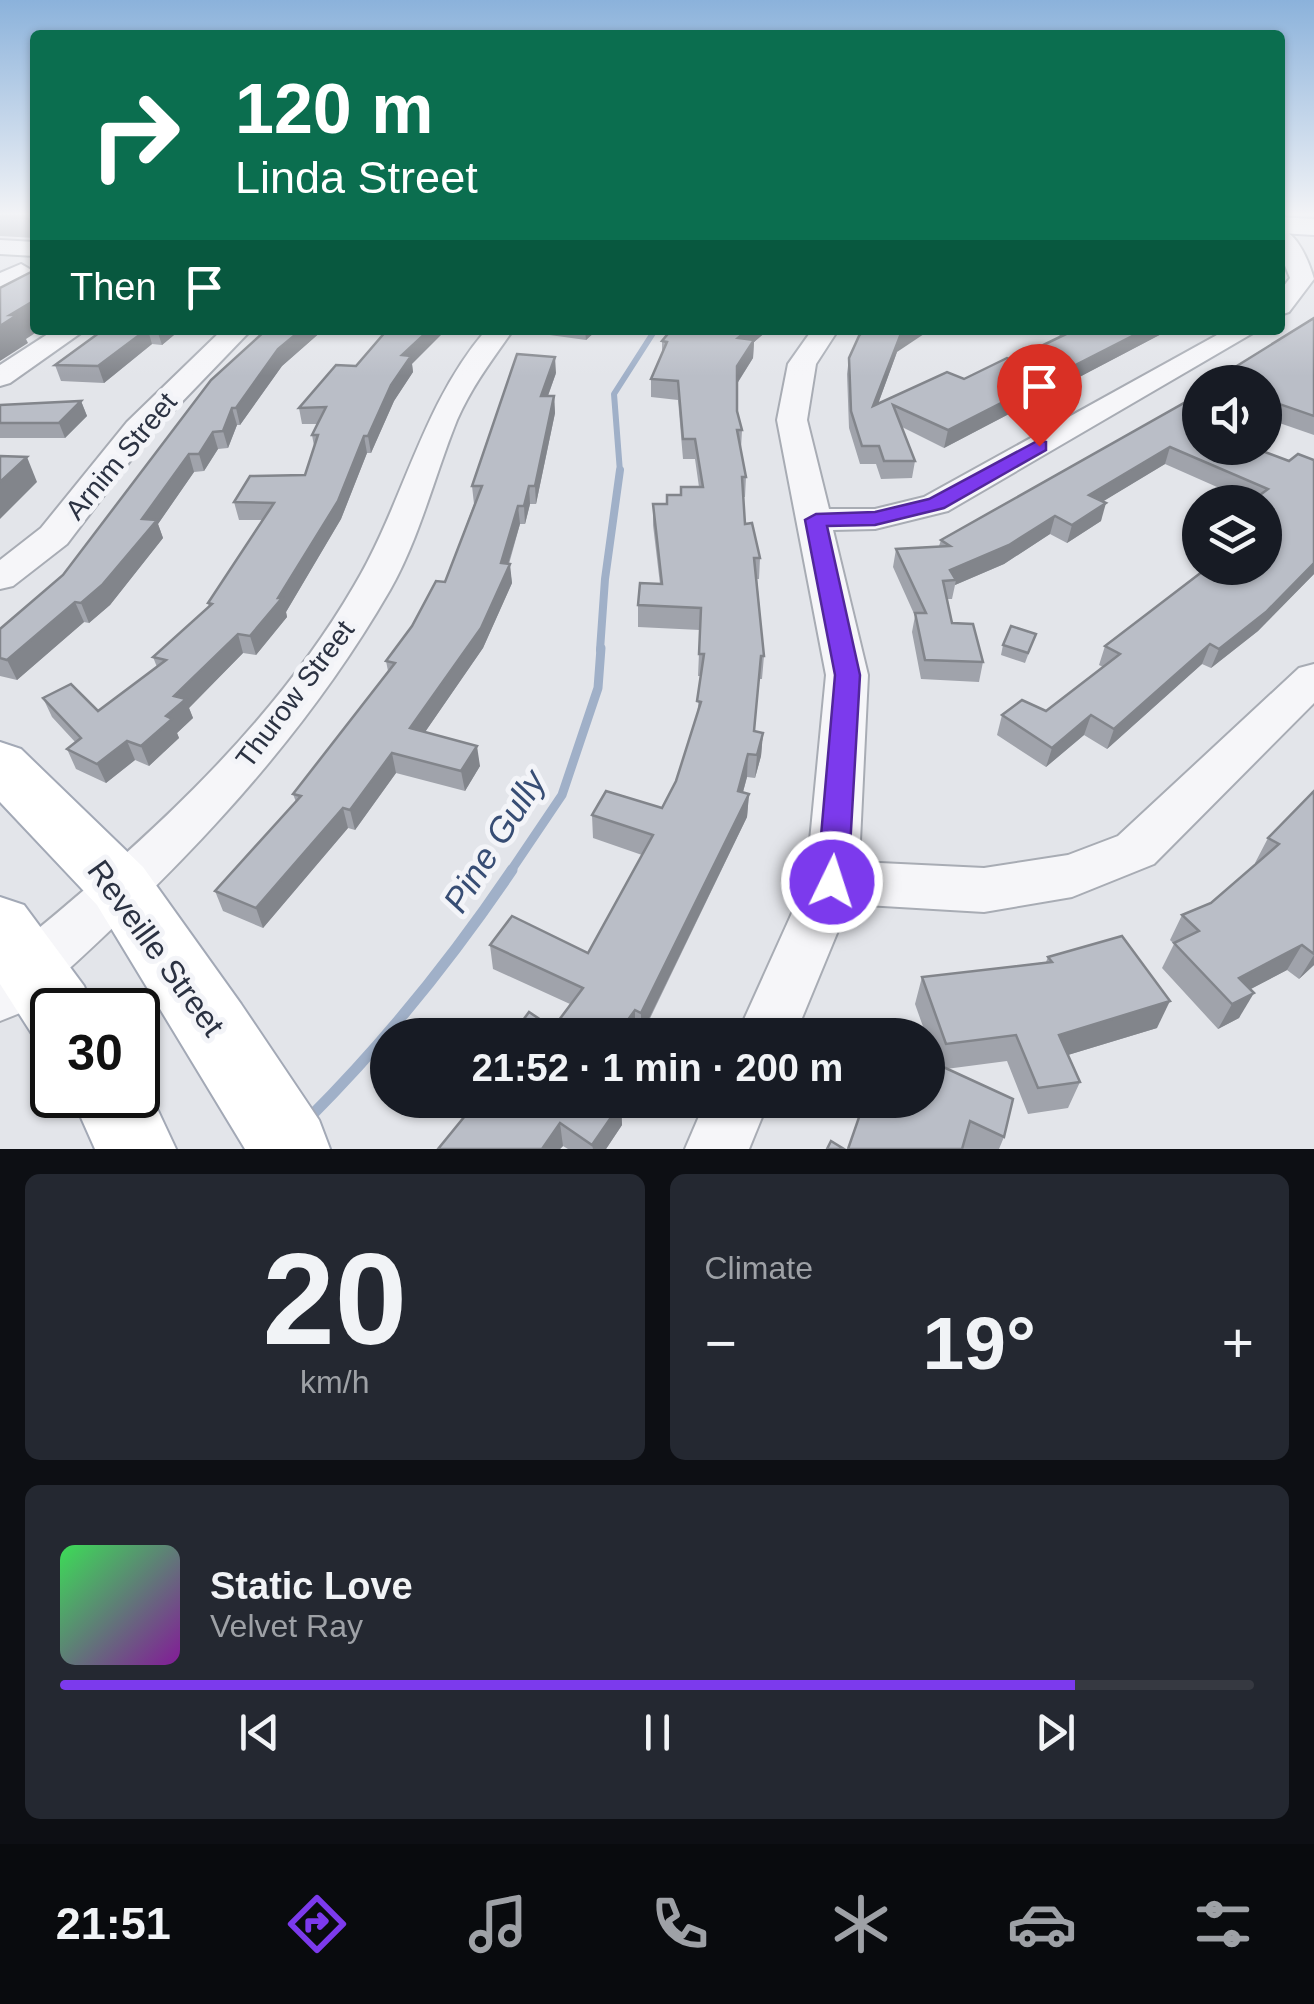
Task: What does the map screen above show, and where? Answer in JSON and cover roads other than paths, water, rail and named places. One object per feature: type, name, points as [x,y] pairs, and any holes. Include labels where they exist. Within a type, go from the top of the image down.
[{"type":"main road","name":"Reveille Street","points":[[0,764],[120,886],[273,1120]]},
{"type":"main road","points":[[121,1118],[136,1149]]},
{"type":"street","points":[[1285,300],[1302,278],[1299,269]]},
{"type":"street","points":[[0,307],[19,280]]},
{"type":"street","name":"Arnim Street","points":[[0,578],[54,536],[138,429],[232,335]]},
{"type":"street","name":"Thurow Street","points":[[22,975],[228,781],[343,636],[405,526],[455,386],[496,335]]},
{"type":"street","points":[[773,1018],[832,882],[848,675],[792,420],[802,364],[822,335]]},
{"type":"street","points":[[816,520],[875,519],[936,504],[1236,335]]},
{"type":"street","points":[[16,340],[61,337]]},
{"type":"street","points":[[0,377],[61,337]]},
{"type":"street","points":[[832,882],[984,890],[1072,876],[1136,850],[1314,678]]},
{"type":"street","points":[[716,1149],[730,1118]]},
{"type":"waterway","name":"Pine Gully","points":[[620,471],[614,394],[652,335]]},
{"type":"waterway","name":"Pine Gully","points":[[600,650],[620,471]]},
{"type":"waterway","name":"Pine Gully","points":[[510,872],[562,795],[598,688],[601,648]]},
{"type":"waterway","name":"Pine Gully","points":[[309,1118],[416,999],[512,870]]}]
